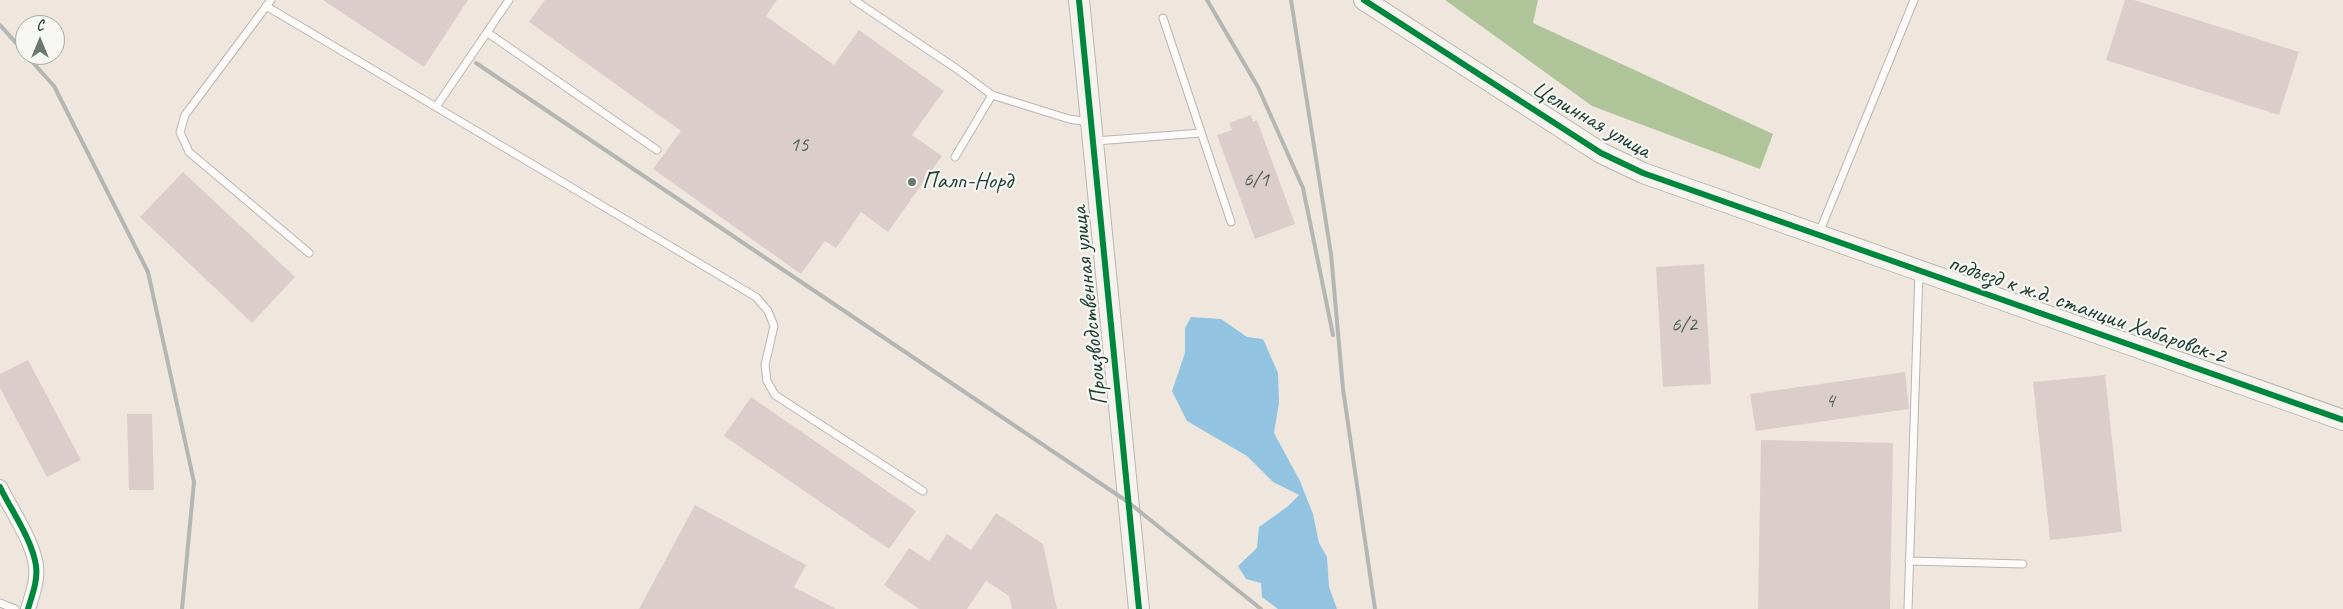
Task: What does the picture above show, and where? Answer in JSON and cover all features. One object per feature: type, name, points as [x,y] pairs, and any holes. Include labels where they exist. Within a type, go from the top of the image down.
[{"type":"street","name":"Производственная улица","points":[[1078,0],[1139,609]]},
{"type":"street","name":"Целинная улица","points":[[1364,0],[1614,160],[1696,193],[1818,235]]},
{"type":"street","name":"подъезд к ж.д. станции Хабаровск-2","points":[[1818,235],[2343,420]]},
{"type":"street","points":[[0,487],[32,551],[36,566],[34,591],[28,609]]},
{"type":"lane","points":[[436,107],[509,0]]},
{"type":"lane","points":[[854,0],[957,69],[992,95],[1069,119],[1092,132],[1201,133]]},
{"type":"lane","points":[[1818,235],[1914,0]]},
{"type":"lane","points":[[309,253],[189,152],[180,132],[185,115],[269,3],[436,107],[756,297],[768,311],[774,326],[765,365],[767,381],[775,395],[924,492]]},
{"type":"lane","points":[[1162,18],[1231,222]]},
{"type":"lane","points":[[488,33],[657,150]]},
{"type":"lane","points":[[955,157],[992,95]]},
{"type":"lane","points":[[1908,609],[1919,271]]},
{"type":"lane","points":[[1909,561],[2022,564]]},
{"type":"lane","points":[[0,603],[15,609]]},
{"type":"green space","points":[[1445,0],[1538,0],[1533,23],[1773,134],[1760,169],[1592,106]]},
{"type":"water","points":[[1191,317],[1221,319],[1247,337],[1263,339],[1278,373],[1279,403],[1274,433],[1300,481],[1313,514],[1319,543],[1327,557],[1329,587],[1337,609],[1278,609],[1262,597],[1261,583],[1246,579],[1238,566],[1257,548],[1259,527],[1287,507],[1299,495],[1273,482],[1247,456],[1187,421],[1172,391],[1185,353],[1185,328]]},
{"type":"building","points":[[323,0],[468,0],[424,67]]},
{"type":"building","points":[[545,0],[777,0],[766,16],[834,65],[859,30],[944,91],[912,135],[942,156],[888,232],[861,212],[836,248],[825,241],[801,274],[653,169],[681,131],[529,22]]},
{"type":"building","points":[[2125,0],[2134,0],[2299,52],[2279,115],[2106,60]]},
{"type":"building","points":[[1251,115],[1253,122],[1257,120],[1295,224],[1255,239],[1217,135],[1232,130],[1229,123]]},
{"type":"building","points":[[183,172],[295,277],[252,323],[140,217]]},
{"type":"building","points":[[1704,264],[1711,384],[1663,387],[1656,267]]},
{"type":"building","points":[[28,360],[81,460],[47,477],[0,388],[0,374]]},
{"type":"building","points":[[1905,372],[1909,409],[1756,431],[1750,394]]},
{"type":"building","points":[[2105,375],[2122,532],[2050,540],[2033,382]]},
{"type":"building","points":[[751,397],[916,511],[889,549],[724,436]]},
{"type":"building","points":[[127,414],[152,414],[154,490],[129,490]]},
{"type":"building","points":[[1761,440],[1893,443],[1890,609],[1758,609]]},
{"type":"building","points":[[695,505],[806,565],[794,587],[836,609],[639,609]]},
{"type":"building","points":[[996,513],[1043,544],[1057,609],[1012,609],[1009,596],[986,581],[967,609],[919,609],[884,585],[909,548],[929,561],[947,534],[971,550]]},
{"type":"railway","points":[[1207,0],[1258,87],[1303,188],[1333,335]]},
{"type":"railway","points":[[1291,0],[1331,254],[1343,389],[1375,609]]},
{"type":"railway","points":[[0,25],[15,42]]},
{"type":"railway","points":[[476,63],[1128,502],[1261,609]]},
{"type":"railway","points":[[35,65],[54,86],[148,272],[194,482],[182,609]]},
{"type":"cycle path","points":[[1079,0],[1139,609]]},
{"type":"cycle path","points":[[1364,0],[1601,153],[1643,173],[2343,420]]},
{"type":"cycle path","points":[[0,487],[31,546],[34,556],[36,577],[28,609]]},
{"type":"place","name":"Палп-Норд","points":[[912,182]]}]
